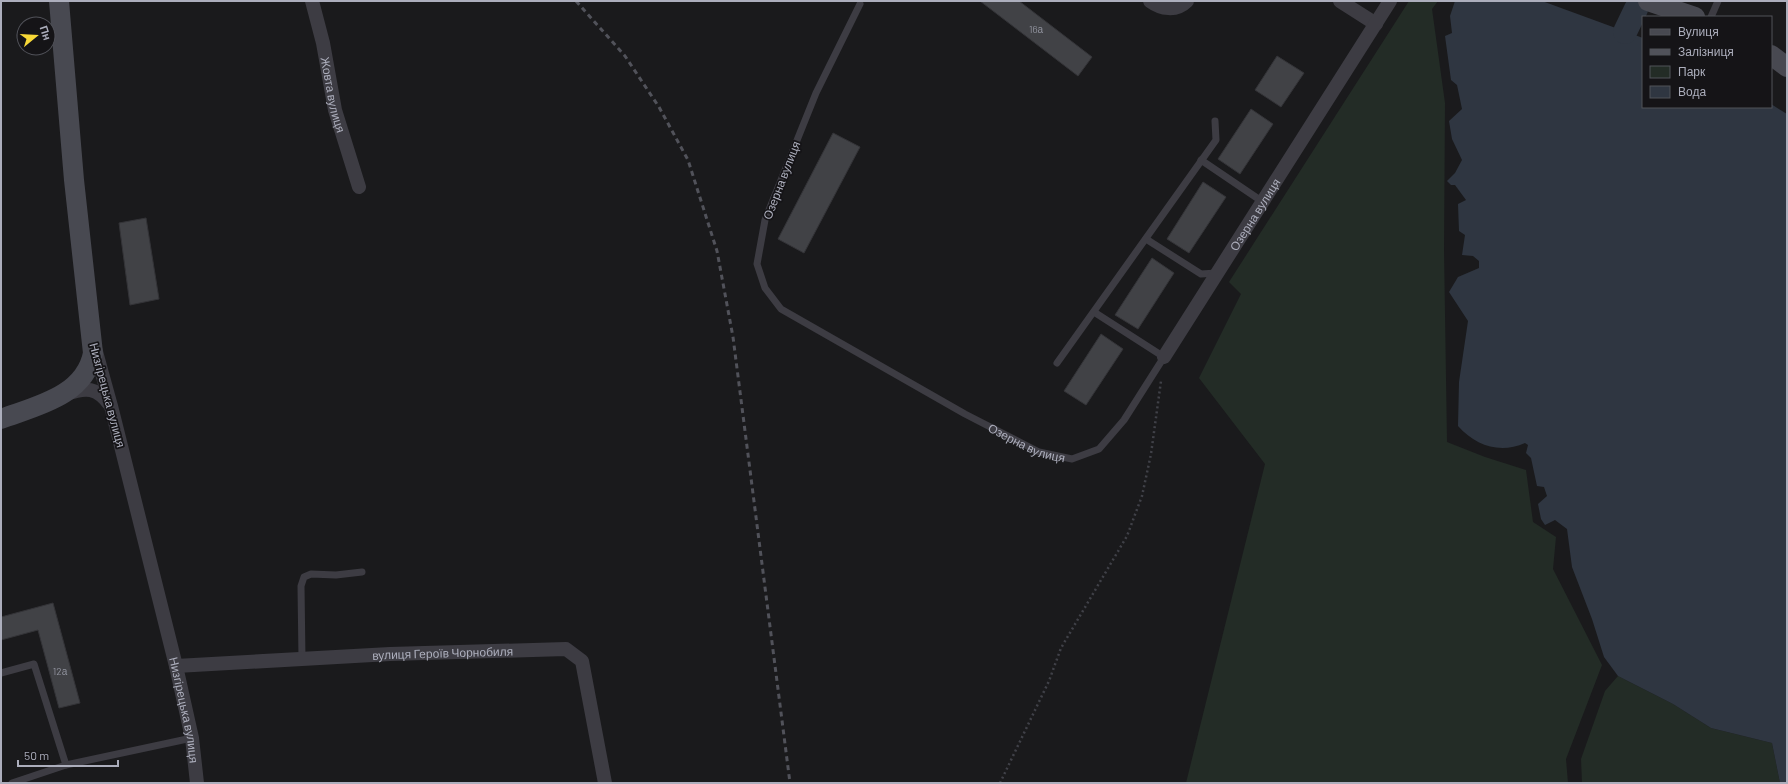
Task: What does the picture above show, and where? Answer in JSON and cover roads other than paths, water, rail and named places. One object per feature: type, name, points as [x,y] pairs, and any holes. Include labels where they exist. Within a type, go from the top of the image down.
[{"type":"main road","name":"Низгірецька вулиця","points":[[59,1],[74,180],[92,340]]},
{"type":"main road","points":[[1648,1],[1692,16]]},
{"type":"main road","points":[[1772,56],[1787,67]]},
{"type":"main road","points":[[1,419],[62,396],[78,382],[88,368],[93,353],[92,340]]},
{"type":"street","name":"Жовта вулиця","points":[[312,1],[323,43],[335,110],[359,187]]},
{"type":"street","points":[[1150,1],[1158,7],[1169,8],[1178,7],[1187,1]]},
{"type":"street","points":[[1340,1],[1376,24]]},
{"type":"street","name":"Озерна вулиця","points":[[1164,357],[1390,1]]},
{"type":"street","name":"Низгірецька вулиця","points":[[92,340],[111,406],[176,666],[192,738],[197,783]]},
{"type":"street","points":[[62,396],[75,391],[91,390],[100,393],[111,406]]},
{"type":"street","name":"вулиця Героїв Чорнобиля","points":[[176,666],[302,659],[566,649],[582,661],[605,783]]},
{"type":"lane","points":[[1711,16],[1718,1]]},
{"type":"lane","name":"Озерна вулиця","points":[[860,4],[816,93],[765,220],[757,264],[765,288],[775,302],[782,309],[965,414],[1039,452],[1072,459],[1100,449],[1124,420],[1164,357]]},
{"type":"lane","points":[[1057,363],[1216,140],[1215,121]]},
{"type":"lane","points":[[1202,160],[1263,202]]},
{"type":"lane","points":[[1146,239],[1201,274],[1218,273]]},
{"type":"lane","points":[[1094,312],[1164,357]]},
{"type":"lane","points":[[302,659],[301,586],[304,577],[311,574],[336,575],[362,572]]},
{"type":"lane","points":[[1,673],[34,664],[66,765]]},
{"type":"lane","points":[[12,783],[66,765],[192,738]]},
{"type":"water","points":[[1455,1],[1542,1],[1642,38],[1642,108],[1772,108],[1772,105],[1787,114],[1787,783],[1780,783],[1772,743],[1711,728],[1673,704],[1618,676],[1604,657],[1592,619],[1572,567],[1567,529],[1555,520],[1545,525],[1541,519],[1538,504],[1547,496],[1544,487],[1537,486],[1531,458],[1526,453],[1528,445],[1525,443],[1507,448],[1489,446],[1473,439],[1458,426],[1459,382],[1468,321],[1449,292],[1458,277],[1479,268],[1479,261],[1473,256],[1462,255],[1465,235],[1459,231],[1458,204],[1466,200],[1455,185],[1451,185],[1447,181],[1455,173],[1462,160],[1452,139],[1449,121],[1462,109],[1457,85],[1451,80],[1445,36],[1452,33],[1450,16]]},
{"type":"waterway","points":[[1625,32],[1636,9]]},
{"type":"railway","points":[[576,1],[625,56],[659,107],[688,160],[717,251],[733,337],[790,783]]}]
